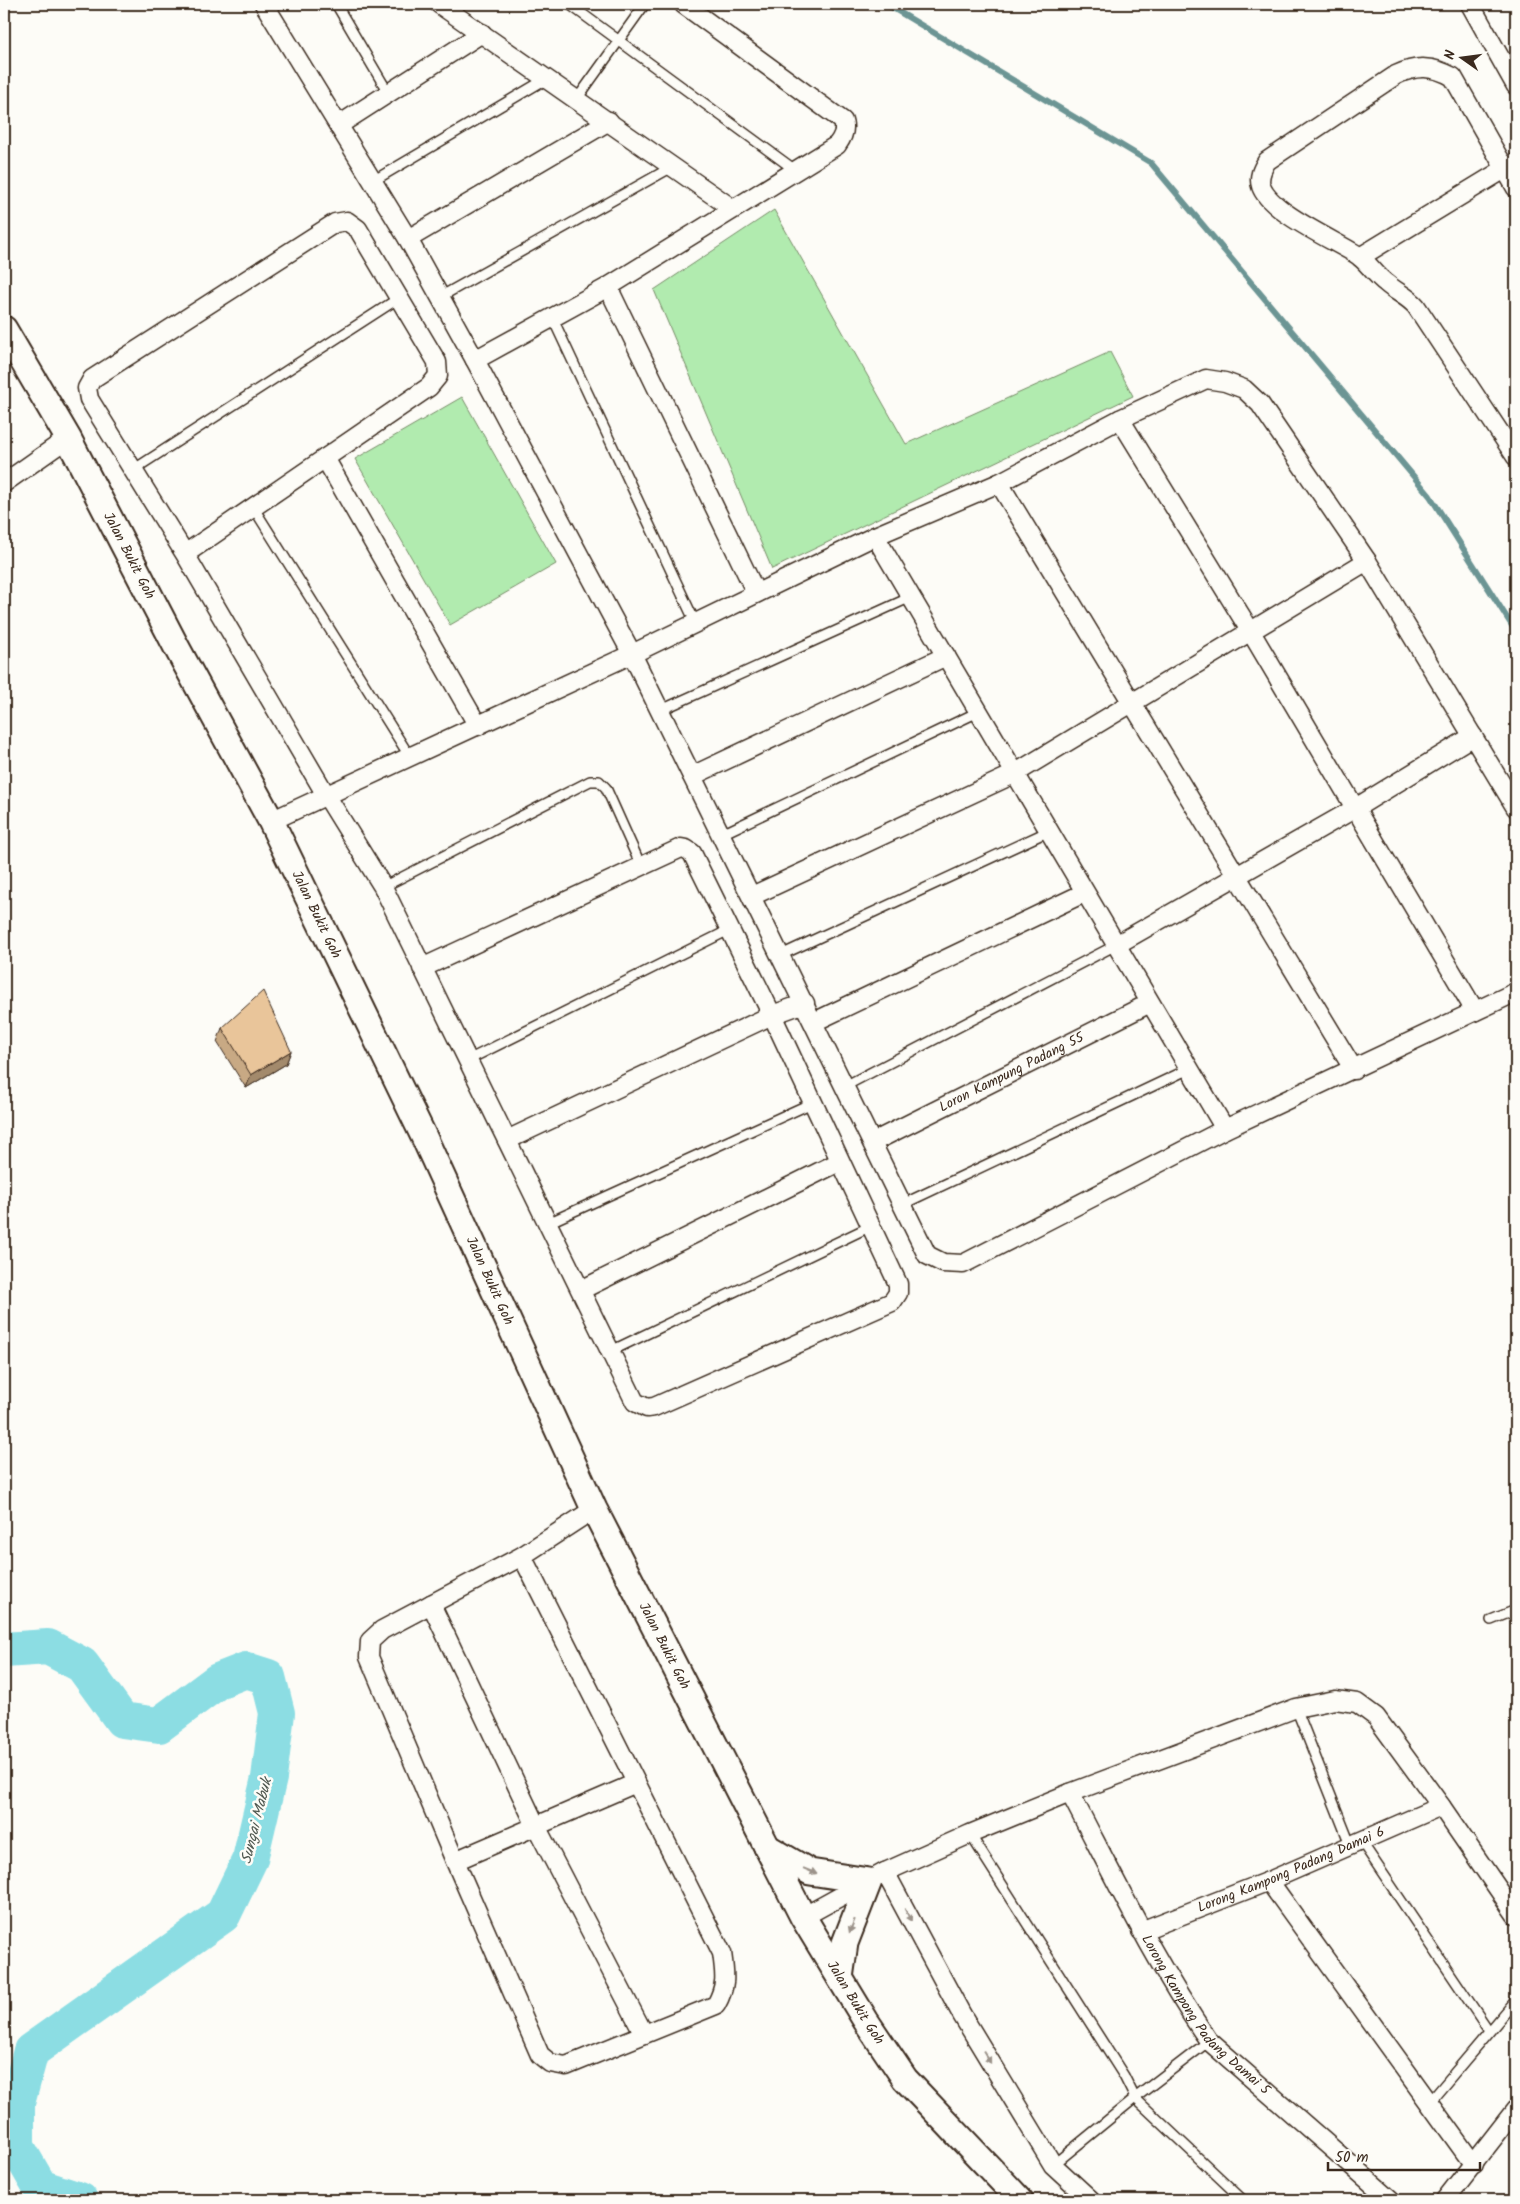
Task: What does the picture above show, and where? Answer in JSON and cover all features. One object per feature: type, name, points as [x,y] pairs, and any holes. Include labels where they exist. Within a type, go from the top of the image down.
[{"type":"main road","name":"Jalan Bukit Goh","points":[[4,329],[68,438],[177,648],[272,821],[424,1137],[594,1509],[803,1917],[866,2021],[905,2079],[1020,2200]]},
{"type":"main road","points":[[768,1847],[810,1872],[877,1876],[845,1943],[840,1978]]},
{"type":"street","points":[[264,4],[408,239],[632,654],[927,1255],[943,1263],[963,1264],[1224,1129],[1354,1070],[1516,992]]},
{"type":"street","points":[[439,4],[733,209]]},
{"type":"street","points":[[475,360],[608,287],[837,145],[844,133],[842,121],[683,4]]},
{"type":"street","points":[[1470,4],[1516,86]]},
{"type":"street","points":[[339,125],[482,33]]},
{"type":"street","points":[[1516,188],[1511,165],[1452,77],[1445,72],[1424,68],[1411,68],[1396,75],[1267,161],[1259,180],[1266,196],[1284,211],[1360,257],[1386,284],[1407,297],[1416,306],[1516,457]]},
{"type":"street","points":[[408,239],[609,121]]},
{"type":"street","points":[[1360,257],[1511,165]]},
{"type":"street","points":[[185,554],[429,387],[438,376],[437,362],[358,229],[347,221],[335,223],[92,379],[87,388],[89,399],[185,554],[326,796],[383,887],[422,968],[611,1351],[635,1402],[647,1408],[654,1407],[892,1302],[898,1293],[898,1284],[839,1162],[772,1015],[692,853],[681,848],[422,968]]},
{"type":"street","points":[[608,287],[756,593]]},
{"type":"street","points":[[272,821],[632,654],[875,536],[999,483],[1120,419],[1206,379],[1225,382],[1244,389],[1260,404],[1366,561],[1516,808]]},
{"type":"street","points":[[1120,419],[1251,632],[1475,1011]]},
{"type":"street","points":[[4,483],[68,438]]},
{"type":"street","points":[[325,458],[478,726]]},
{"type":"street","points":[[999,483],[1133,703],[1236,878],[1354,1070]]},
{"type":"street","points":[[875,536],[1224,1129]]},
{"type":"street","points":[[752,896],[1014,774],[1366,561]]},
{"type":"street","points":[[692,776],[946,656]]},
{"type":"street","points":[[1116,945],[1354,809],[1472,736]]},
{"type":"street","points":[[814,1022],[1084,893]]},
{"type":"street","name":"Loron Kampung Padang 55","points":[[873,1142],[1150,1003]]},
{"type":"street","points":[[507,1140],[772,1015],[805,1004]]},
{"type":"street","points":[[581,1290],[839,1162]]},
{"type":"street","points":[[522,1556],[722,1953],[725,1974],[724,1990],[716,2005],[566,2066],[550,2063],[540,2055],[455,1861],[369,1657],[370,1641],[382,1630],[522,1556],[594,1509]]},
{"type":"street","points":[[431,1604],[536,1826],[644,2034]]},
{"type":"street","points":[[803,1917],[877,1876],[970,1834],[1070,1793],[1296,1708],[1335,1700],[1357,1703],[1376,1717],[1441,1806],[1516,1915]]},
{"type":"street","points":[[455,1861],[636,1783]]},
{"type":"street","name":"Lorong Kampong Padang Damai 5","points":[[1070,1793],[1141,1931],[1209,2041],[1391,2200]]},
{"type":"street","name":"Lorong Kampong Padang Damai 6","points":[[1141,1931],[1269,1881],[1441,1806]]},
{"type":"street","points":[[877,1876],[1053,2165],[1091,2200]]},
{"type":"street","points":[[1269,1881],[1474,2165]]},
{"type":"street","points":[[1446,2200],[1516,2109]]},
{"type":"lane","points":[[336,4],[389,94]]},
{"type":"lane","points":[[569,4],[795,170]]},
{"type":"lane","points":[[577,99],[645,4]]},
{"type":"lane","points":[[373,181],[546,79]]},
{"type":"lane","points":[[440,297],[672,167]]},
{"type":"lane","points":[[133,470],[399,298]]},
{"type":"lane","points":[[552,317],[695,622]]},
{"type":"lane","points":[[253,507],[410,757]]},
{"type":"lane","points":[[659,711],[911,597]]},
{"type":"lane","points":[[720,836],[978,712]]},
{"type":"lane","points":[[383,887],[590,781],[599,782],[606,788],[641,866]]},
{"type":"lane","points":[[781,955],[1049,831]]},
{"type":"lane","points":[[468,1060],[730,930]]},
{"type":"lane","points":[[845,1086],[1116,945]]},
{"type":"lane","points":[[901,1205],[1189,1069]]},
{"type":"lane","points":[[548,1223],[812,1103]]},
{"type":"lane","points":[[611,1351],[871,1226]]},
{"type":"lane","points":[[1491,1620],[1516,1610]]},
{"type":"lane","points":[[1296,1708],[1355,1842],[1489,2031]]},
{"type":"lane","points":[[970,1834],[1124,2076],[1135,2098],[1243,2200]]},
{"type":"lane","points":[[1429,2104],[1516,2000]]},
{"type":"lane","points":[[1053,2165],[1209,2041]]},
{"type":"green space","points":[[774,210],[906,444],[1110,352],[1133,396],[772,569],[654,290]]},
{"type":"green space","points":[[462,397],[556,564],[450,625],[355,459]]},
{"type":"building","points":[[263,991],[291,1051],[251,1075],[222,1028]]},
{"type":"waterway","points":[[886,4],[1151,163],[1430,496],[1516,632]]},
{"type":"waterway","name":"Sungai Mabuk","points":[[4,1650],[48,1647],[82,1665],[122,1720],[159,1725],[218,1681],[246,1670],[268,1677],[277,1713],[269,1778],[250,1859],[223,1915],[31,2051],[17,2103],[17,2147],[40,2187],[80,2200]]}]
